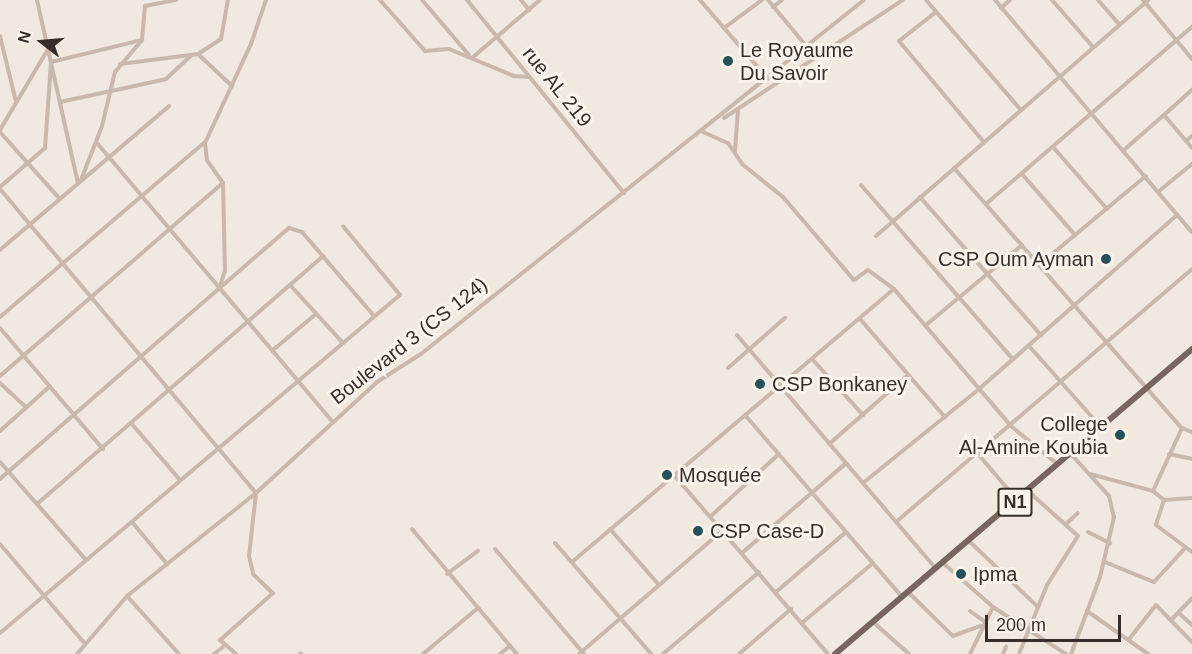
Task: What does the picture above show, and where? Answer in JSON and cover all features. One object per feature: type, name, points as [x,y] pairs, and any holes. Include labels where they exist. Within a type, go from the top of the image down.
[{"type":"main road","name":"N1","points":[[835,654],[1028,491],[1069,452],[1192,348]]},
{"type":"street","points":[[37,0],[80,182]]},
{"type":"street","points":[[80,182],[97,143],[119,64],[142,40],[145,6],[176,0]]},
{"type":"street","points":[[119,64],[198,54],[221,39],[228,0]]},
{"type":"street","points":[[0,317],[205,142],[232,86],[266,0]]},
{"type":"street","points":[[380,0],[424,51],[445,48],[471,56],[514,76],[530,77]]},
{"type":"street","points":[[422,0],[471,56]]},
{"type":"street","name":"rue AL 219","points":[[467,0],[624,193]]},
{"type":"street","points":[[521,0],[529,10]]},
{"type":"street","points":[[471,56],[540,0]]},
{"type":"street","points":[[724,28],[762,0]]},
{"type":"street","points":[[768,0],[807,46]]},
{"type":"street","points":[[773,7],[782,0]]},
{"type":"street","name":"Boulevard 3 (CS 124)","points":[[77,654],[127,596],[256,493],[331,420],[710,127],[864,0]]},
{"type":"street","points":[[710,127],[903,0]]},
{"type":"street","points":[[926,0],[1020,109]]},
{"type":"street","points":[[995,0],[1192,232]]},
{"type":"street","points":[[1001,8],[1010,0]]},
{"type":"street","points":[[1052,0],[1093,46]]},
{"type":"street","points":[[1098,0],[1119,24]]},
{"type":"street","points":[[704,1],[768,79]]},
{"type":"street","points":[[876,236],[954,168],[982,140],[1060,76],[1145,1],[1192,59]]},
{"type":"street","points":[[936,12],[899,41],[982,140]]},
{"type":"street","points":[[986,204],[1192,27]]},
{"type":"street","points":[[0,36],[16,103]]},
{"type":"street","points":[[51,62],[142,40]]},
{"type":"street","points":[[48,49],[0,131],[60,199]]},
{"type":"street","points":[[198,54],[232,86]]},
{"type":"street","points":[[60,102],[166,79],[192,55]]},
{"type":"street","points":[[51,62],[45,148],[0,188],[256,493],[249,556],[253,574],[273,593],[220,640],[223,647],[236,654]]},
{"type":"street","points":[[1124,150],[1192,90]]},
{"type":"street","points":[[736,155],[733,133],[740,102]]},
{"type":"street","points":[[0,250],[169,106]]},
{"type":"street","points":[[1164,115],[1192,148]]},
{"type":"street","points":[[703,132],[720,138],[783,197],[854,280],[868,270],[894,289],[1011,426],[1056,464]]},
{"type":"street","points":[[1186,141],[1192,136]]},
{"type":"street","points":[[205,142],[207,160],[223,183],[225,271],[220,288]]},
{"type":"street","points":[[97,143],[107,159],[331,420]]},
{"type":"street","points":[[1053,147],[1107,209]]},
{"type":"street","points":[[1159,191],[1192,164]]},
{"type":"street","points":[[954,168],[1182,428],[1192,432]]},
{"type":"street","points":[[1022,174],[1075,235]]},
{"type":"street","points":[[1039,265],[1146,176]]},
{"type":"street","points":[[0,376],[223,183]]},
{"type":"street","points":[[861,185],[1013,359]]},
{"type":"street","points":[[920,197],[1041,335]]},
{"type":"street","points":[[863,483],[979,389],[1177,215]]},
{"type":"street","points":[[1,630],[400,295],[343,226]]},
{"type":"street","points":[[0,479],[289,228],[299,228],[374,316]]},
{"type":"street","points":[[926,325],[1022,245]]},
{"type":"street","points":[[37,504],[323,256]]},
{"type":"street","points":[[896,522],[1192,269]]},
{"type":"street","points":[[291,286],[342,342]]},
{"type":"street","points":[[572,562],[894,289]]},
{"type":"street","points":[[273,350],[316,314]]},
{"type":"street","points":[[728,368],[785,318]]},
{"type":"street","points":[[860,319],[945,417]]},
{"type":"street","points":[[0,328],[103,449]]},
{"type":"street","points":[[737,336],[935,569]]},
{"type":"street","points":[[1029,346],[1100,426]]},
{"type":"street","points":[[812,359],[862,415]]},
{"type":"street","points":[[829,444],[908,375]]},
{"type":"street","points":[[0,383],[26,407]]},
{"type":"street","points":[[0,431],[50,386]]},
{"type":"street","points":[[745,415],[873,563],[905,595],[952,636],[981,626]]},
{"type":"street","points":[[131,423],[180,480]]},
{"type":"street","points":[[1154,491],[1182,428]]},
{"type":"street","points":[[1069,452],[1090,473],[1112,501],[1110,543],[1071,654]]},
{"type":"street","points":[[711,516],[779,454]]},
{"type":"street","points":[[978,454],[1017,500]]},
{"type":"street","points":[[1169,454],[1192,459]]},
{"type":"street","points":[[0,462],[86,560]]},
{"type":"street","points":[[742,552],[845,464]]},
{"type":"street","points":[[1090,473],[1154,491],[1164,500],[1192,498]]},
{"type":"street","points":[[675,475],[828,654]]},
{"type":"street","points":[[1018,654],[1038,607],[1078,536],[1028,491]]},
{"type":"street","points":[[1164,500],[1156,525],[1192,552]]},
{"type":"street","points":[[1066,524],[1078,513]]},
{"type":"street","points":[[132,522],[167,564]]},
{"type":"street","points":[[412,528],[447,574],[517,654]]},
{"type":"street","points":[[610,529],[659,585]]},
{"type":"street","points":[[495,549],[582,653],[723,530]]},
{"type":"street","points":[[776,592],[846,532]]},
{"type":"street","points":[[1088,532],[1110,543]]},
{"type":"street","points":[[969,541],[1038,607]]},
{"type":"street","points":[[555,543],[651,654]]},
{"type":"street","points":[[0,544],[85,644]]},
{"type":"street","points":[[1104,562],[1154,582],[1185,548]]},
{"type":"street","points":[[447,574],[478,551]]},
{"type":"street","points":[[802,623],[873,563]]},
{"type":"street","points":[[943,563],[993,607],[1066,654]]},
{"type":"street","points":[[663,654],[759,572]]},
{"type":"street","points":[[127,596],[179,654]]},
{"type":"street","points":[[1171,620],[1192,599]]},
{"type":"street","points":[[1130,638],[1155,605],[1192,642]]},
{"type":"street","points":[[970,654],[981,626],[993,607]]},
{"type":"street","points":[[423,654],[478,608]]},
{"type":"street","points":[[739,654],[791,609]]},
{"type":"street","points":[[970,611],[984,621]]},
{"type":"street","points":[[1087,611],[1130,638],[1148,654]]},
{"type":"street","points":[[1179,613],[1192,625]]},
{"type":"street","points":[[873,622],[909,654]]},
{"type":"street","points":[[500,654],[510,646]]},
{"type":"street","points":[[214,654],[223,647]]},
{"type":"street","points":[[1003,654],[1006,647]]},
{"type":"place","name":"Le Royaume Du Savoir","points":[[728,61]]},
{"type":"place","name":"CSP Oum Ayman","points":[[1106,259]]},
{"type":"place","name":"CSP Bonkaney","points":[[760,384]]},
{"type":"place","name":"College Al-Amine Koubia","points":[[1120,435]]},
{"type":"place","name":"Mosquée","points":[[667,475]]},
{"type":"place","name":"CSP Case-D","points":[[698,531]]},
{"type":"place","name":"Ipma","points":[[961,574]]}]
